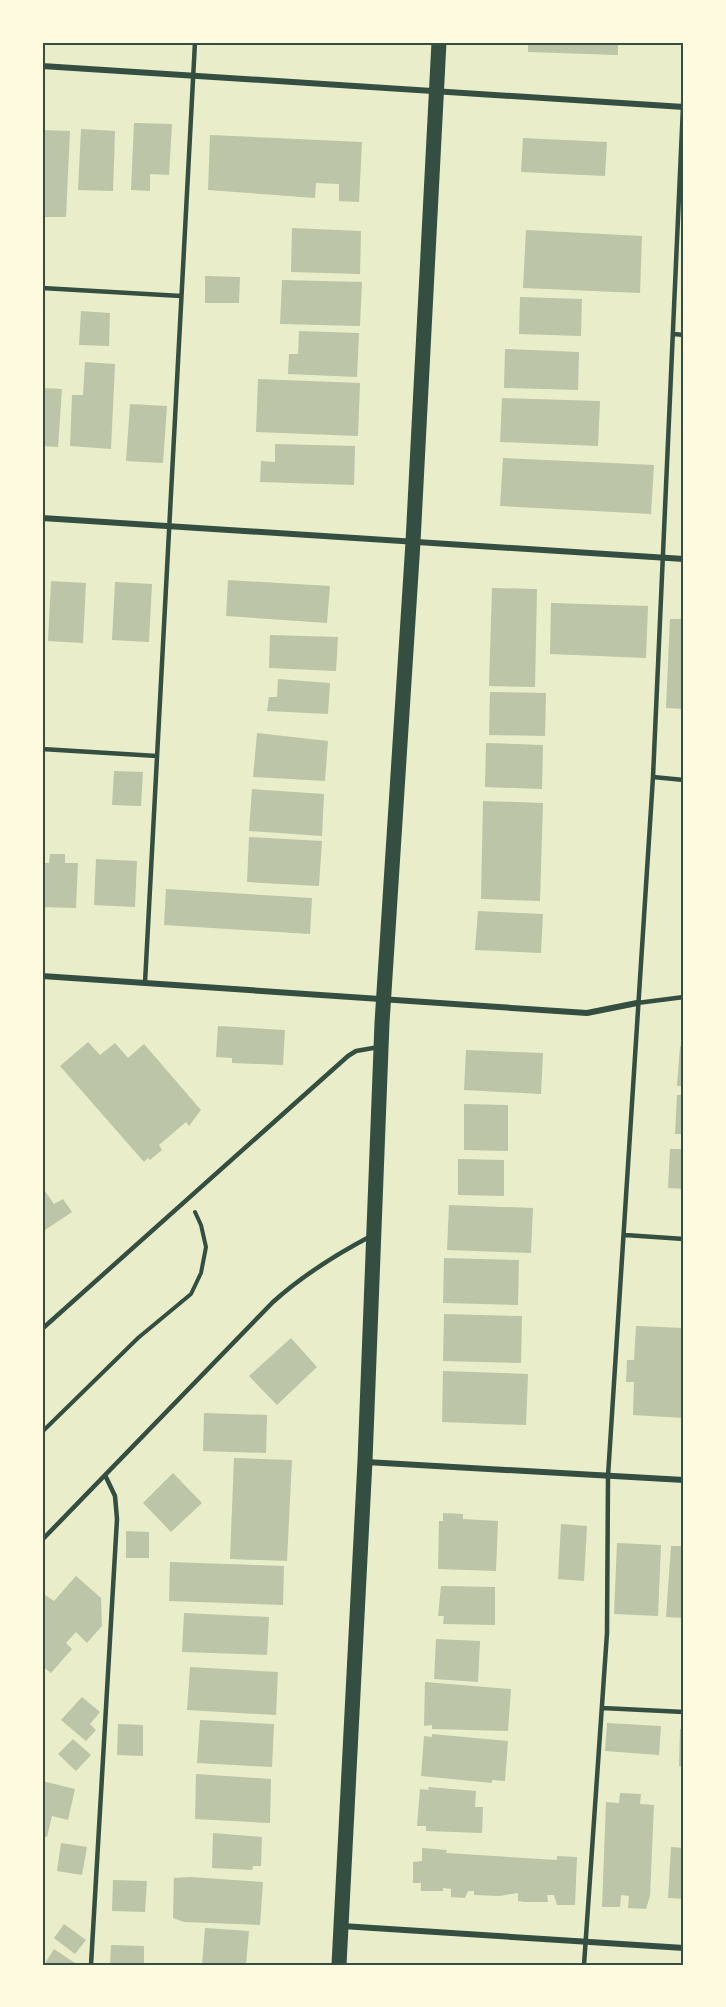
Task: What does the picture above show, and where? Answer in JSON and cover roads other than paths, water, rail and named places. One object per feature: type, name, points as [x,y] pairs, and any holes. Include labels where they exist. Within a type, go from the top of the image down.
[{"type":"main road","points":[[339,1965],[365,1461],[381,1047],[413,542],[439,42]]},
{"type":"street","points":[[42,66],[683,107]]},
{"type":"street","points":[[42,518],[684,559]]},
{"type":"street","points":[[42,976],[587,1013],[637,1003]]},
{"type":"street","points":[[365,1461],[684,1480]]},
{"type":"street","points":[[341,1926],[684,1948]]},
{"type":"lane","points":[[145,983],[195,42]]},
{"type":"lane","points":[[584,1965],[607,1633],[608,1476],[653,777],[675,334],[684,84]]},
{"type":"lane","points":[[42,288],[182,296]]},
{"type":"lane","points":[[675,334],[684,335]]},
{"type":"lane","points":[[42,750],[157,756]]},
{"type":"lane","points":[[653,777],[684,780]]},
{"type":"lane","points":[[637,1003],[684,997]]},
{"type":"lane","points":[[42,1329],[348,1056],[367,1048],[381,1047]]},
{"type":"lane","points":[[42,1540],[298,1280],[330,1257],[374,1234]]},
{"type":"lane","points":[[625,1235],[684,1239]]},
{"type":"lane","points":[[91,1965],[117,1519],[115,1496],[105,1475]]},
{"type":"lane","points":[[602,1708],[684,1712]]}]
